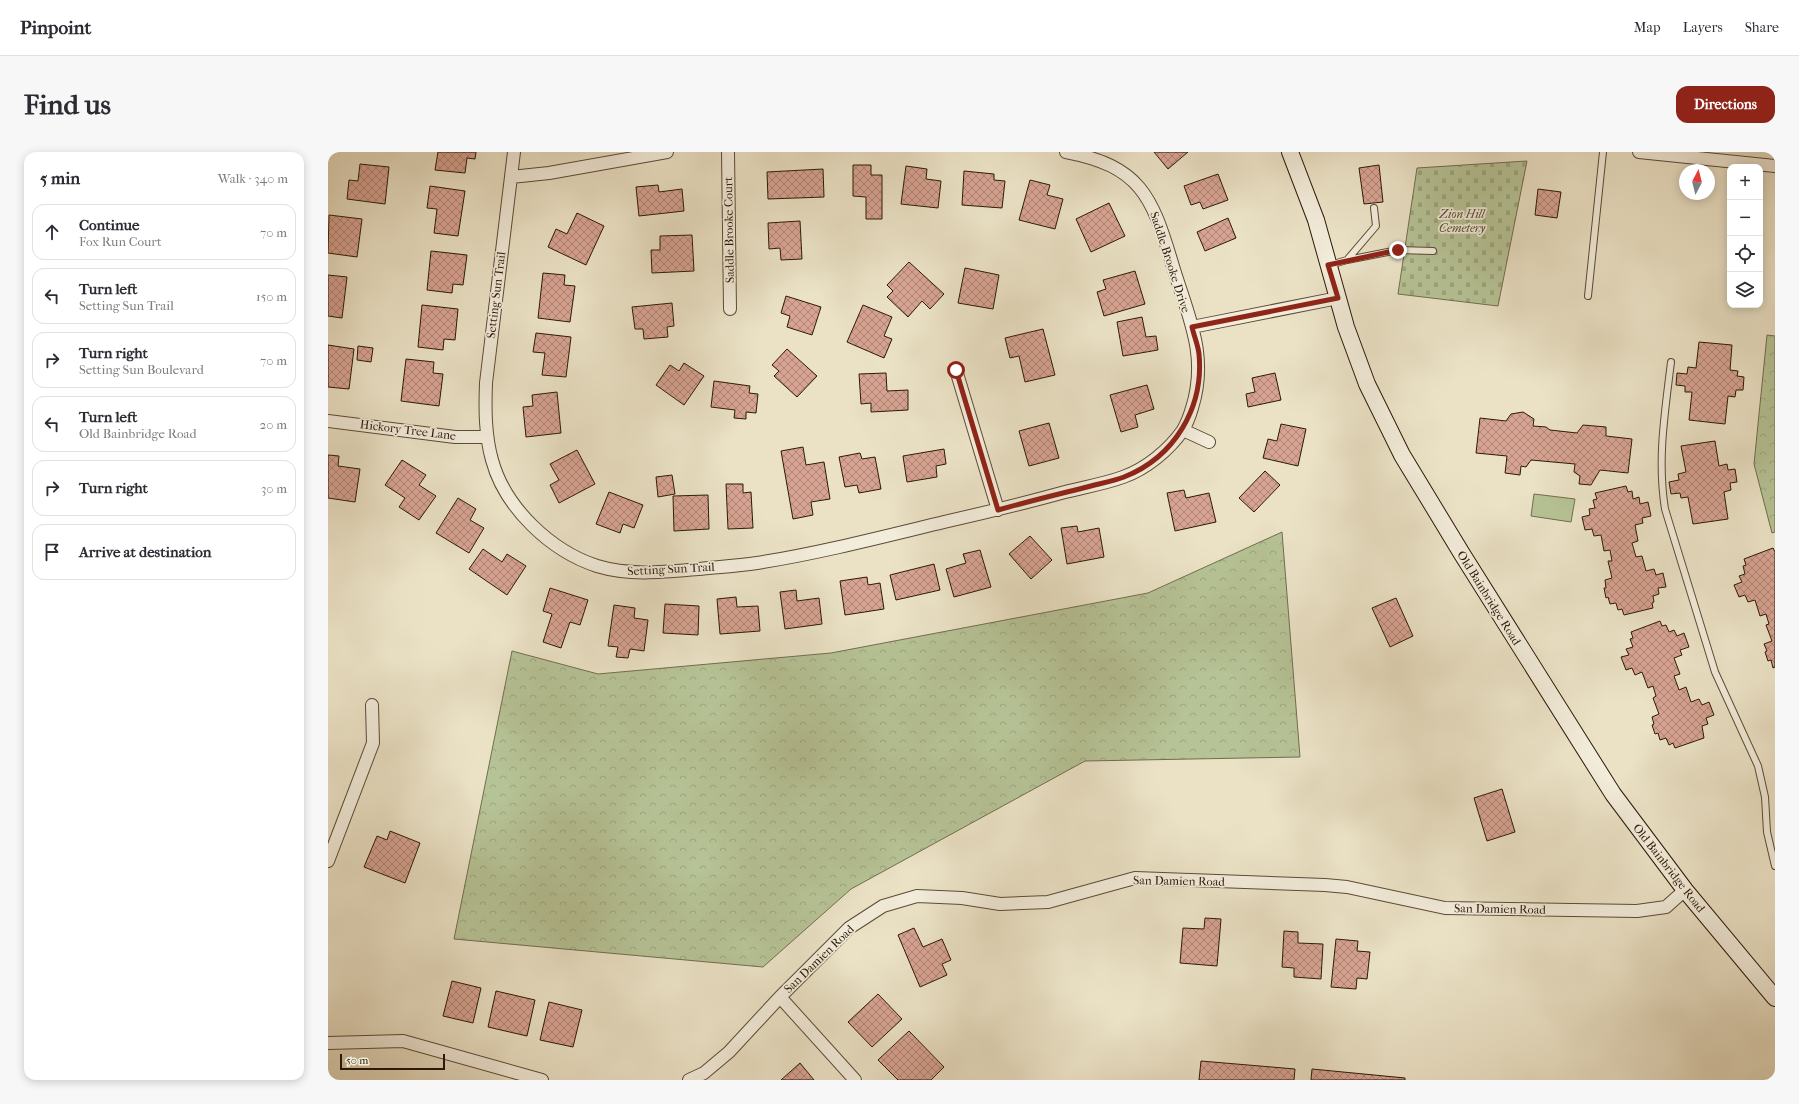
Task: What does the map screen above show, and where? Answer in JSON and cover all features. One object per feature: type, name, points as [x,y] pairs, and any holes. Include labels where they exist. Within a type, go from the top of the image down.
[{"type":"main road","name":"Old Bainbridge Road","points":[[1290,152],[1316,220],[1346,327],[1367,384],[1402,455],[1574,734],[1613,794],[1685,890],[1775,998]]},
{"type":"street","name":"Setting Sun Trail","points":[[514,152],[486,383],[485,415],[487,437],[492,462],[502,483],[522,514],[537,531],[556,546],[596,566],[617,571],[637,573],[756,563],[819,551],[998,510],[1124,477],[1156,459],[1183,430],[1196,395],[1199,372],[1199,352],[1192,327]]},
{"type":"street","points":[[511,177],[549,173],[667,152]]},
{"type":"street","name":"Saddle Brooke Court","points":[[728,152],[730,309]]},
{"type":"street","name":"Saddle Brooke Drive","points":[[1066,152],[1084,155],[1110,164],[1129,178],[1140,189],[1151,204],[1160,223],[1192,327]]},
{"type":"street","points":[[1639,152],[1775,166]]},
{"type":"street","points":[[1192,327],[1338,298]]},
{"type":"street","points":[[956,370],[998,510]]},
{"type":"street","name":"Hickory Tree Lane","points":[[328,421],[455,436],[487,437]]},
{"type":"street","points":[[1183,430],[1209,442]]},
{"type":"street","points":[[328,861],[373,743],[372,705]]},
{"type":"street","name":"San Damien Road","points":[[689,1080],[704,1073],[729,1052],[780,997],[849,928],[883,906],[917,896],[962,898],[1000,904],[1048,902],[1135,878],[1347,887],[1445,908],[1637,911],[1666,907],[1685,890]]},
{"type":"street","points":[[780,997],[855,1080]]},
{"type":"street","points":[[328,1039],[403,1041],[542,1080]]},
{"type":"lane","points":[[1588,296],[1603,152]]},
{"type":"lane","points":[[1347,260],[1376,226],[1374,208]]},
{"type":"lane","points":[[1328,265],[1398,250],[1433,251]]},
{"type":"lane","points":[[1670,362],[1660,458],[1661,484],[1665,509],[1715,672],[1758,766],[1765,797],[1767,832],[1775,866]]},
{"type":"green space","name":"Zion Hill Cemetery","points":[[1527,161],[1498,306],[1398,294],[1417,168]]},
{"type":"green space","points":[[1767,335],[1775,336],[1775,532],[1772,533],[1754,464]]},
{"type":"green space","points":[[1534,494],[1575,499],[1571,522],[1531,516]]},
{"type":"green space","points":[[1282,532],[1300,757],[1085,761],[851,889],[763,967],[454,939],[512,651],[598,674],[831,653],[1148,593]]},
{"type":"building","points":[[438,152],[476,152],[475,159],[467,158],[465,173],[435,170]]},
{"type":"building","points":[[1154,152],[1188,152],[1168,169]]},
{"type":"building","points":[[360,164],[389,167],[385,204],[347,199],[349,180],[358,181]]},
{"type":"building","points":[[853,165],[871,165],[871,175],[882,175],[882,219],[866,219],[866,197],[853,196]]},
{"type":"building","points":[[1379,165],[1383,202],[1364,204],[1359,168]]},
{"type":"building","points":[[906,166],[927,169],[926,179],[941,181],[938,208],[901,204]]},
{"type":"building","points":[[823,169],[824,197],[768,199],[767,172]]},
{"type":"building","points":[[964,171],[994,174],[994,180],[1005,181],[1002,208],[962,205]]},
{"type":"building","points":[[1218,174],[1228,200],[1203,209],[1200,202],[1191,205],[1184,186]]},
{"type":"building","points":[[1030,180],[1050,185],[1047,195],[1063,199],[1055,229],[1019,220]]},
{"type":"building","points":[[658,185],[659,192],[682,189],[684,211],[639,216],[636,187]]},
{"type":"building","points":[[430,186],[465,191],[458,236],[434,233],[437,209],[427,208]]},
{"type":"building","points":[[1538,189],[1561,192],[1557,218],[1535,215]]},
{"type":"building","points":[[1109,203],[1125,236],[1091,252],[1076,219]]},
{"type":"building","points":[[577,213],[604,226],[586,265],[548,247],[556,229],[567,234]]},
{"type":"building","points":[[329,215],[362,219],[357,257],[328,253]]},
{"type":"building","points":[[1228,218],[1236,238],[1205,251],[1197,232]]},
{"type":"building","points":[[800,221],[802,259],[781,260],[780,248],[769,249],[768,223]]},
{"type":"building","points":[[692,235],[694,271],[652,273],[651,250],[660,250],[660,236]]},
{"type":"building","points":[[431,251],[467,255],[463,285],[453,284],[452,293],[427,290]]},
{"type":"building","points":[[909,262],[944,294],[930,309],[922,301],[908,317],[887,297],[893,291],[887,285]]},
{"type":"building","points":[[965,268],[999,275],[993,309],[958,303]]},
{"type":"building","points":[[1135,271],[1145,304],[1104,316],[1097,292],[1106,289],[1103,280]]},
{"type":"building","points":[[543,273],[565,275],[564,285],[575,286],[570,322],[538,318]]},
{"type":"building","points":[[328,275],[347,277],[342,318],[328,316]]},
{"type":"building","points":[[786,296],[821,307],[812,335],[787,327],[790,316],[781,313]]},
{"type":"building","points":[[672,303],[674,326],[667,327],[668,337],[644,339],[643,329],[635,329],[632,307]]},
{"type":"building","points":[[422,305],[458,309],[455,340],[444,339],[443,350],[418,347]]},
{"type":"building","points":[[863,305],[892,317],[884,336],[892,339],[884,358],[847,342]]},
{"type":"building","points":[[1142,317],[1146,337],[1156,336],[1158,350],[1123,356],[1117,322]]},
{"type":"building","points":[[1043,329],[1055,375],[1025,382],[1019,356],[1010,358],[1005,338]]},
{"type":"building","points":[[536,333],[571,337],[566,377],[542,375],[545,353],[533,352]]},
{"type":"building","points":[[1699,342],[1732,345],[1730,370],[1738,371],[1737,376],[1744,377],[1743,390],[1736,390],[1735,397],[1728,396],[1725,424],[1689,420],[1692,392],[1685,392],[1685,386],[1676,385],[1677,373],[1687,374],[1688,367],[1696,368]]},
{"type":"building","points":[[328,345],[354,349],[349,389],[328,387]]},
{"type":"building","points":[[358,346],[373,348],[371,362],[357,360]]},
{"type":"building","points":[[787,349],[817,376],[797,397],[774,376],[779,371],[772,365]]},
{"type":"building","points":[[406,359],[434,362],[433,373],[443,374],[439,406],[401,401]]},
{"type":"building","points":[[684,363],[704,376],[684,405],[656,385],[670,365],[679,371]]},
{"type":"building","points":[[886,373],[887,391],[908,390],[908,410],[871,412],[871,403],[861,404],[859,374]]},
{"type":"building","points":[[1275,373],[1281,400],[1248,407],[1246,394],[1255,392],[1252,378]]},
{"type":"building","points":[[714,381],[750,386],[749,393],[758,394],[756,413],[746,412],[746,419],[734,418],[735,410],[711,407]]},
{"type":"building","points":[[1147,385],[1154,409],[1135,415],[1138,427],[1121,432],[1110,395]]},
{"type":"building","points":[[557,392],[561,433],[526,437],[523,407],[533,406],[532,395]]},
{"type":"building","points":[[1523,412],[1534,419],[1533,426],[1546,427],[1550,430],[1577,433],[1583,425],[1606,427],[1606,436],[1632,439],[1628,473],[1600,470],[1591,485],[1579,484],[1580,476],[1574,472],[1575,464],[1531,460],[1526,467],[1521,466],[1520,475],[1505,473],[1507,456],[1476,453],[1480,418],[1506,421],[1511,414]]},
{"type":"building","points":[[1049,423],[1059,458],[1029,466],[1019,431]]},
{"type":"building","points":[[1281,424],[1306,429],[1298,466],[1263,458],[1268,439],[1277,441]]},
{"type":"building","points":[[1715,441],[1719,466],[1727,464],[1728,470],[1735,469],[1737,482],[1730,483],[1731,490],[1724,492],[1728,519],[1693,524],[1688,497],[1681,498],[1680,493],[1671,494],[1669,482],[1679,480],[1678,474],[1686,472],[1681,446]]},
{"type":"building","points":[[803,447],[806,465],[824,462],[830,499],[811,502],[813,515],[793,519],[781,451]]},
{"type":"building","points":[[944,449],[946,464],[936,466],[937,477],[907,482],[903,456]]},
{"type":"building","points":[[577,450],[595,484],[559,503],[550,485],[559,480],[550,464]]},
{"type":"building","points":[[860,453],[862,459],[875,457],[881,489],[859,493],[857,485],[845,487],[839,457]]},
{"type":"building","points":[[328,455],[339,456],[338,466],[360,469],[355,502],[328,498]]},
{"type":"building","points":[[402,460],[426,475],[419,485],[436,496],[419,520],[399,507],[405,498],[385,485]]},
{"type":"building","points":[[1265,471],[1280,485],[1254,512],[1239,498]]},
{"type":"building","points":[[672,475],[675,494],[658,497],[656,477]]},
{"type":"building","points":[[726,484],[743,484],[743,493],[751,492],[753,528],[728,529]]},
{"type":"building","points":[[1626,486],[1628,492],[1632,491],[1633,499],[1639,497],[1640,504],[1648,502],[1651,516],[1642,518],[1643,523],[1635,525],[1638,541],[1632,543],[1636,557],[1642,556],[1646,571],[1654,569],[1656,575],[1663,573],[1666,587],[1658,588],[1659,594],[1653,596],[1653,608],[1624,615],[1622,609],[1618,610],[1616,603],[1610,604],[1608,597],[1606,598],[1604,588],[1606,588],[1605,580],[1612,578],[1608,561],[1612,561],[1610,550],[1604,551],[1601,535],[1594,536],[1592,529],[1585,530],[1582,517],[1590,515],[1589,509],[1595,508],[1593,500],[1597,499],[1595,493]]},
{"type":"building","points":[[1184,490],[1186,498],[1209,493],[1216,522],[1175,531],[1167,493]]},
{"type":"building","points":[[609,492],[643,505],[634,528],[623,524],[620,533],[596,524]]},
{"type":"building","points":[[708,495],[709,529],[674,531],[673,496]]},
{"type":"building","points":[[458,498],[476,509],[470,520],[484,528],[469,553],[436,533]]},
{"type":"building","points":[[1077,526],[1078,532],[1099,528],[1104,557],[1067,564],[1061,528]]},
{"type":"building","points":[[1030,536],[1052,560],[1031,579],[1009,554]]},
{"type":"building","points":[[1773,548],[1775,552],[1775,667],[1773,668],[1771,660],[1768,661],[1765,652],[1767,651],[1764,644],[1772,641],[1766,625],[1769,624],[1766,614],[1760,616],[1755,600],[1748,602],[1745,595],[1739,597],[1734,585],[1742,582],[1739,576],[1745,574],[1743,566],[1746,565],[1744,559]]},
{"type":"building","points":[[483,549],[502,562],[507,554],[526,566],[507,595],[469,569]]},
{"type":"building","points":[[980,550],[991,587],[954,597],[946,569],[966,563],[963,554]]},
{"type":"building","points":[[934,564],[940,590],[896,600],[890,575]]},
{"type":"building","points":[[867,577],[868,585],[880,583],[884,609],[845,615],[840,581]]},
{"type":"building","points":[[550,588],[588,600],[580,625],[570,622],[561,648],[543,642],[552,614],[543,611]]},
{"type":"building","points":[[796,590],[797,601],[819,598],[822,624],[785,629],[780,592]]},
{"type":"building","points":[[736,597],[737,607],[758,606],[760,631],[720,634],[717,599]]},
{"type":"building","points":[[1396,598],[1413,636],[1390,647],[1372,608]]},
{"type":"building","points":[[665,604],[699,606],[698,635],[663,633]]},
{"type":"building","points":[[614,605],[635,608],[634,618],[648,620],[644,651],[630,649],[628,658],[616,657],[618,647],[608,646]]},
{"type":"building","points":[[1660,621],[1662,626],[1666,625],[1669,632],[1674,630],[1677,636],[1684,633],[1689,647],[1680,650],[1682,655],[1674,658],[1680,674],[1674,676],[1679,690],[1686,687],[1691,702],[1699,699],[1702,705],[1709,702],[1714,715],[1706,718],[1708,724],[1702,726],[1704,738],[1675,748],[1673,743],[1669,745],[1666,738],[1660,740],[1658,733],[1655,734],[1652,725],[1654,724],[1652,717],[1659,714],[1653,698],[1656,696],[1653,686],[1648,688],[1642,672],[1635,675],[1632,668],[1626,670],[1621,657],[1629,655],[1626,649],[1633,647],[1630,639],[1633,638],[1631,632]]},
{"type":"building","points":[[1502,789],[1515,832],[1487,841],[1474,798]]},
{"type":"building","points":[[390,831],[420,843],[405,883],[364,867],[377,836],[387,840]]},
{"type":"building","points":[[1205,918],[1221,919],[1217,966],[1180,963],[1183,928],[1204,929]]},
{"type":"building","points":[[914,928],[923,947],[942,939],[951,960],[942,964],[947,975],[920,987],[898,935]]},
{"type":"building","points":[[1284,931],[1298,932],[1298,943],[1323,944],[1321,979],[1294,977],[1294,968],[1282,967]]},
{"type":"building","points":[[1336,939],[1358,941],[1357,951],[1370,952],[1367,979],[1357,978],[1356,989],[1331,987]]},
{"type":"building","points":[[452,981],[481,988],[473,1023],[443,1016]]},
{"type":"building","points":[[496,991],[535,1000],[527,1036],[488,1027]]},
{"type":"building","points":[[878,994],[902,1019],[872,1047],[848,1022]]},
{"type":"building","points":[[549,1002],[582,1010],[573,1047],[540,1040]]},
{"type":"building","points":[[909,1031],[944,1067],[931,1080],[898,1080],[878,1060]]},
{"type":"building","points":[[1201,1061],[1295,1069],[1294,1080],[1199,1080]]},
{"type":"building","points":[[800,1063],[814,1080],[781,1080]]},
{"type":"building","points":[[1312,1069],[1405,1078],[1405,1080],[1311,1080]]},
{"type":"route","points":[[956,370],[998,510],[1124,477],[1156,459],[1183,430],[1188,419],[1196,395],[1199,372],[1199,352],[1192,327],[1338,298],[1328,265],[1398,250]]}]
